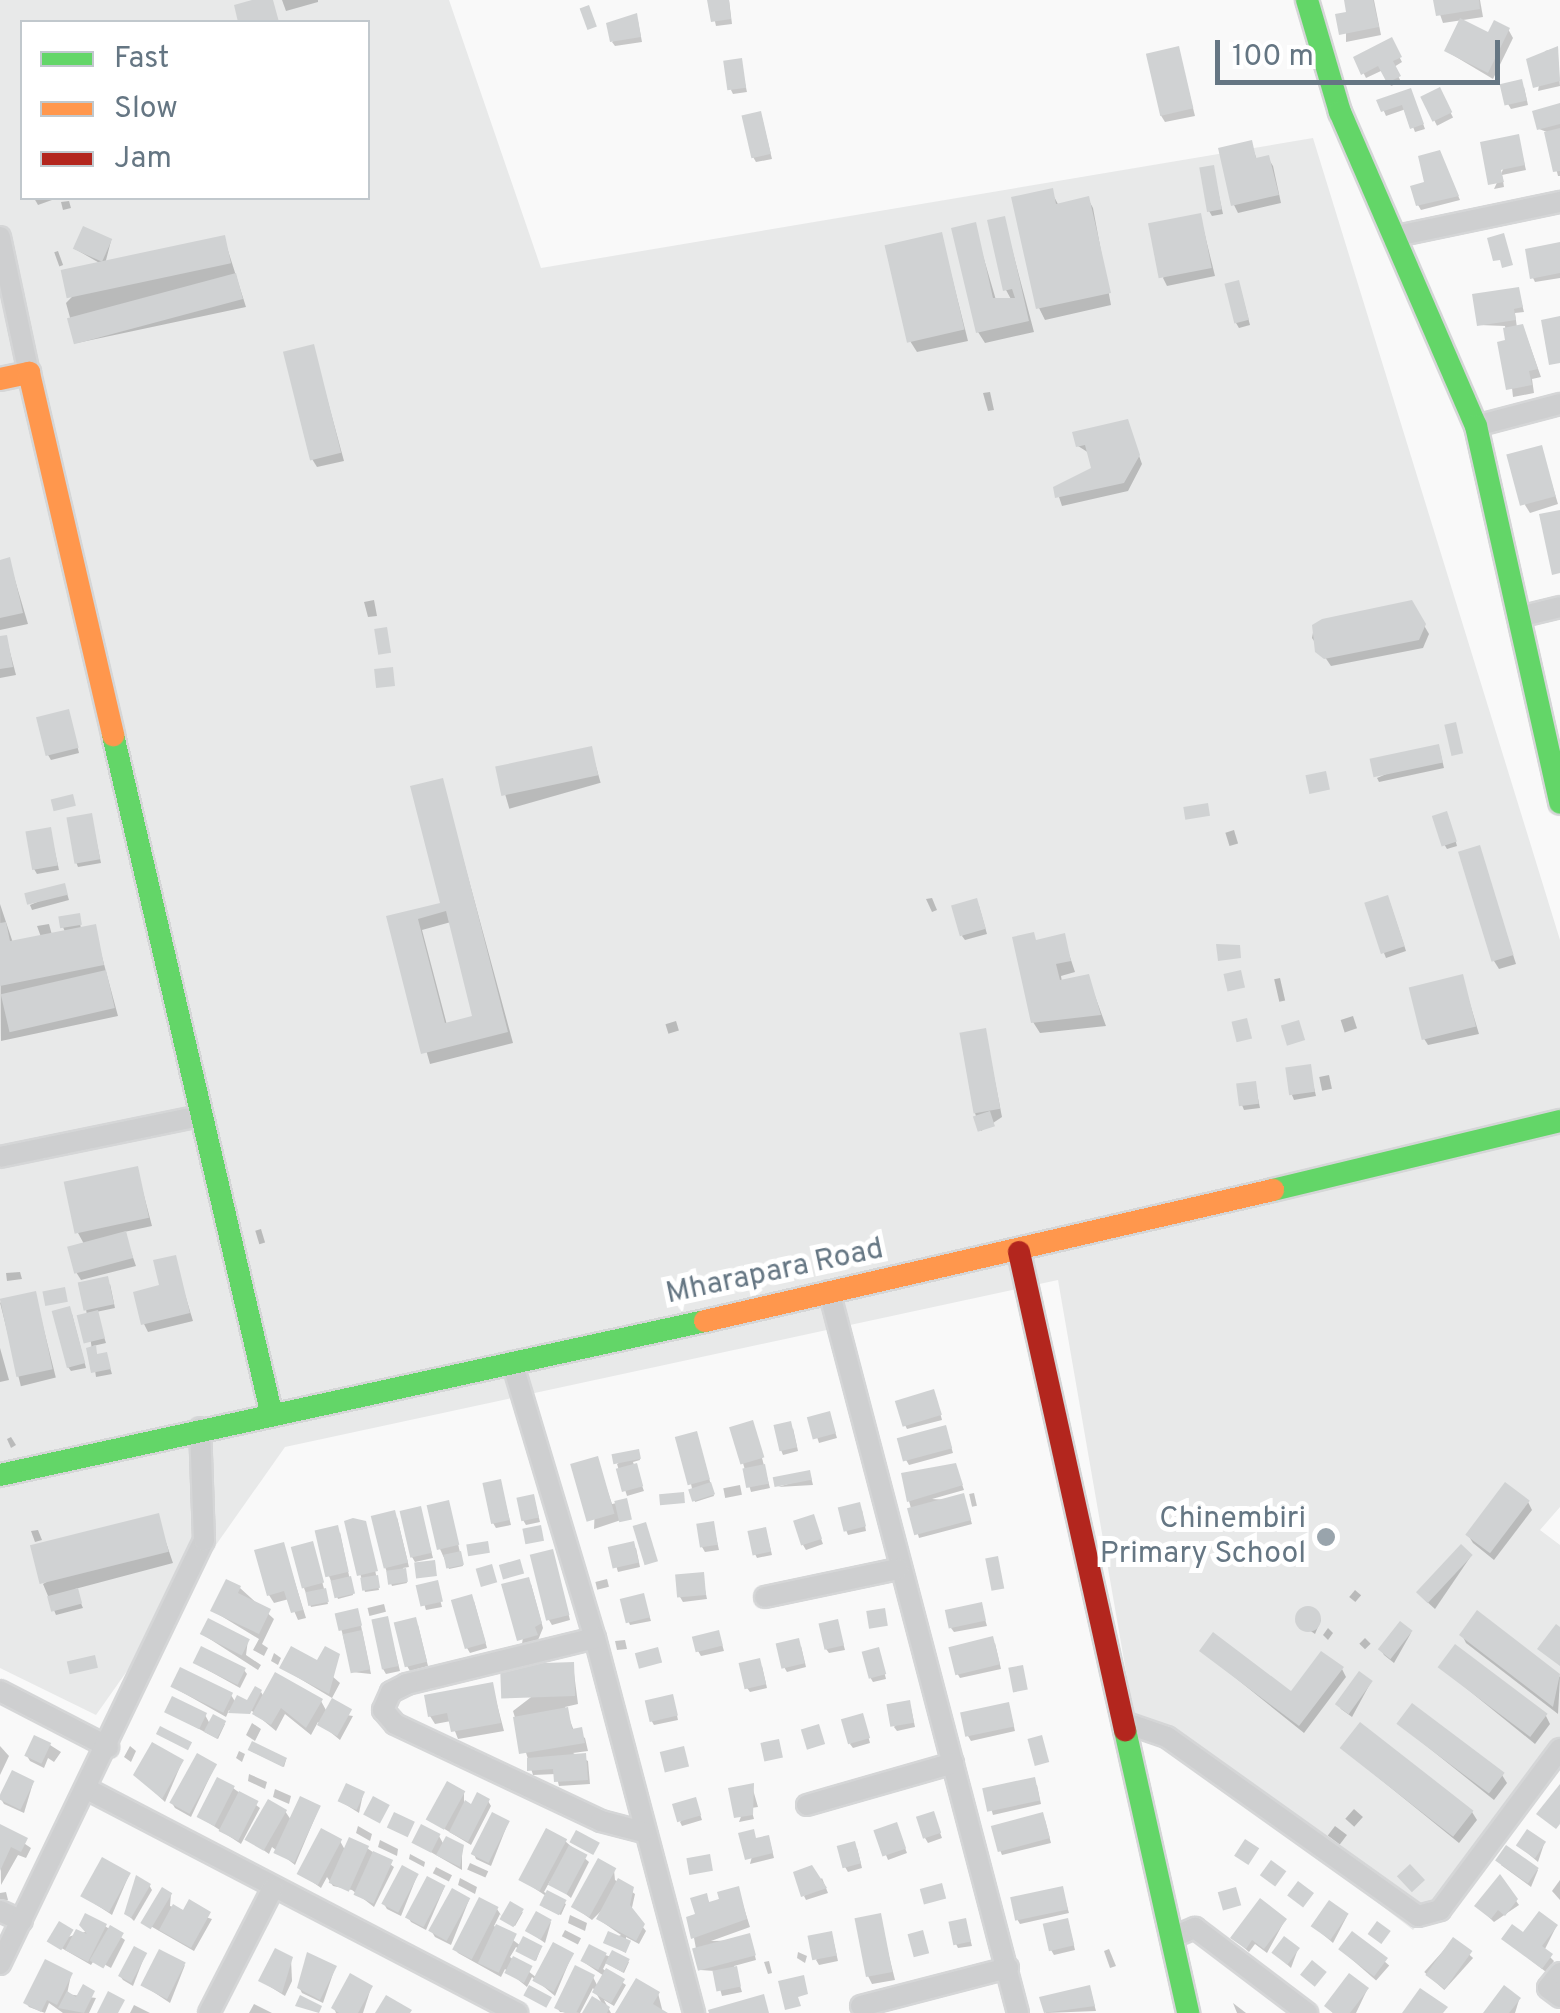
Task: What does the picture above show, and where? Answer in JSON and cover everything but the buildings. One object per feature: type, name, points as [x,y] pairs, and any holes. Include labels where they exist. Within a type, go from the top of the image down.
[{"type":"street","points":[[1307,0],[1340,112],[1397,236],[1476,426],[1560,803]]},
{"type":"street","points":[[1397,236],[1560,202]]},
{"type":"street","points":[[0,237],[271,1412]]},
{"type":"street","points":[[0,379],[29,372]]},
{"type":"street","points":[[1476,426],[1560,404]]},
{"type":"street","points":[[1519,617],[1560,608]]},
{"type":"street","points":[[0,1158],[200,1116]]},
{"type":"street","name":"Mharapara Road","points":[[0,1475],[271,1412],[1020,1252],[1560,1120]]},
{"type":"street","points":[[1020,1252],[1128,1724],[1188,2013]]},
{"type":"street","points":[[829,1291],[898,1569],[1018,2013]]},
{"type":"street","points":[[512,1362],[594,1638],[694,2013]]},
{"type":"street","points":[[0,1964],[89,1790],[204,1541],[200,1428]]},
{"type":"street","points":[[765,1597],[898,1569]]},
{"type":"street","points":[[594,1638],[407,1684],[391,1692],[383,1710],[394,1724],[601,1820],[643,1832]]},
{"type":"street","points":[[0,1691],[108,1747]]},
{"type":"street","points":[[1128,1724],[1167,1736],[1418,1916],[1440,1910],[1560,1749]]},
{"type":"street","points":[[806,1805],[953,1763]]},
{"type":"street","points":[[89,1790],[518,2013]]},
{"type":"street","points":[[209,2013],[273,1888]]},
{"type":"street","points":[[0,1911],[22,1921]]},
{"type":"street","points":[[1171,1938],[1195,1928],[1308,2013]]},
{"type":"street","points":[[861,2006],[1008,1968]]},
{"type":"street","points":[[1560,1973],[1548,1988],[1560,1998]]},
{"type":"shaded area","points":[[0,0],[449,0],[541,268],[1313,138],[1560,940],[1560,1507],[1540,1530],[1560,1545],[1560,1752],[1413,1930],[1133,1712],[1058,1280],[285,1447],[96,1715],[0,1668]]},
{"type":"traffic: fast","points":[[1307,0],[1340,112],[1476,426],[1560,803]]},
{"type":"traffic: fast","points":[[113,735],[271,1412]]},
{"type":"traffic: fast","points":[[1273,1190],[1560,1121]]},
{"type":"traffic: fast","points":[[0,1475],[705,1321]]},
{"type":"traffic: fast","points":[[1125,1730],[1188,2013]]},
{"type":"traffic: slow","points":[[0,379],[29,373],[113,735]]},
{"type":"traffic: slow","points":[[705,1321],[1273,1190]]},
{"type":"traffic: jam","points":[[1019,1252],[1125,1730]]},
{"type":"place","name":"Chinembiri Primary School","points":[[1326,1537]]}]
